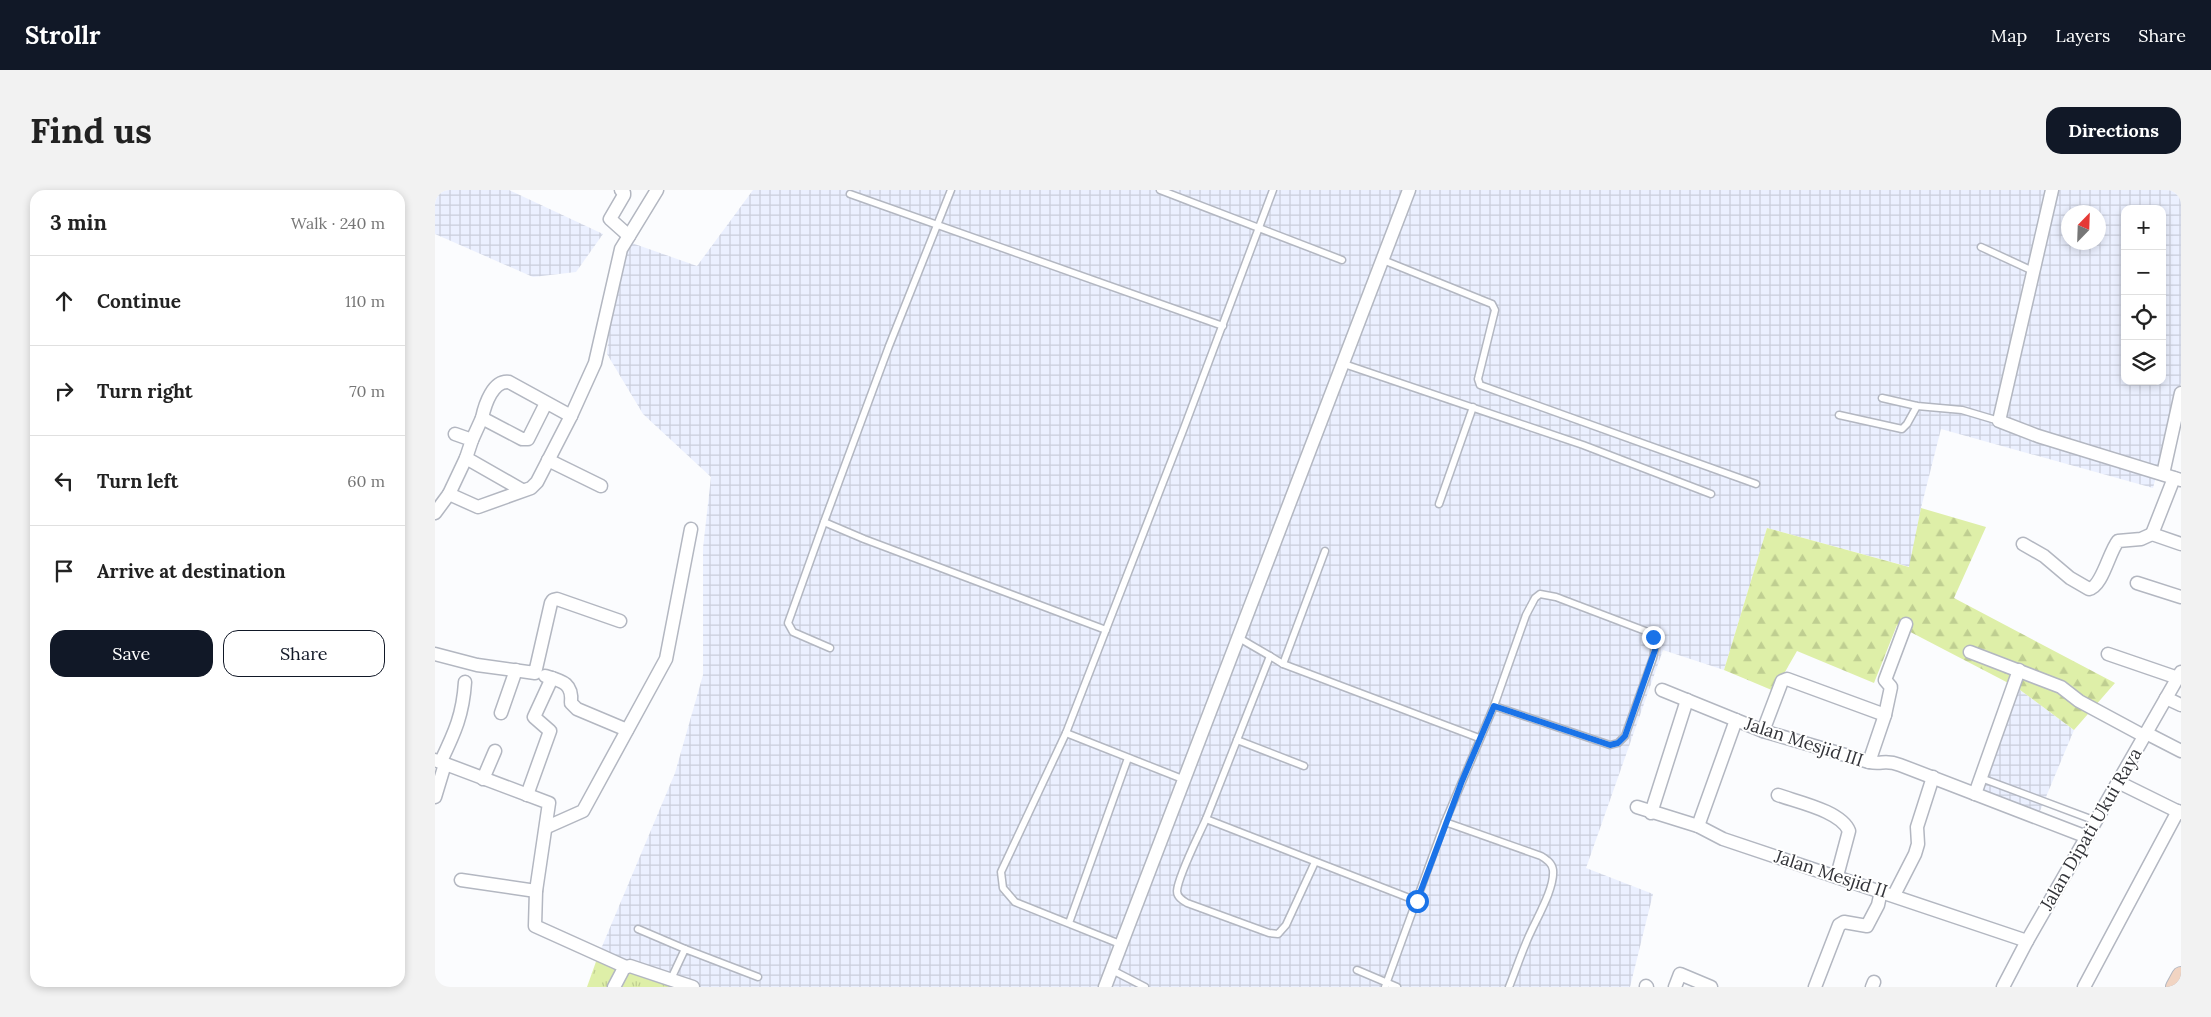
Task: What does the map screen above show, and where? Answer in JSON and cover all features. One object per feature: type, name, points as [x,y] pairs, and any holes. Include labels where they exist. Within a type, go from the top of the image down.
[{"type":"street","points":[[621,190],[624,195],[610,219],[629,236]]},
{"type":"street","points":[[449,494],[478,507],[534,485],[571,416],[595,363],[621,249],[657,190]]},
{"type":"street","points":[[1105,987],[1409,190]]},
{"type":"street","points":[[2052,190],[1999,421],[2037,436],[2173,477]]},
{"type":"street","points":[[435,513],[449,494],[496,385],[502,382],[509,382],[571,416]]},
{"type":"street","points":[[2152,534],[2173,477],[2181,393]]},
{"type":"street","points":[[482,418],[522,439],[528,439],[546,403]]},
{"type":"street","points":[[455,434],[472,440]]},
{"type":"street","points":[[465,458],[522,490]]},
{"type":"street","points":[[547,460],[601,486]]},
{"type":"street","points":[[547,827],[583,811],[666,659],[691,529]]},
{"type":"street","points":[[2023,544],[2044,556],[2070,578],[2089,589],[2094,588],[2098,583],[2113,547],[2118,541],[2141,539],[2152,534],[2181,544]]},
{"type":"street","points":[[2137,583],[2181,597]]},
{"type":"street","points":[[535,673],[553,600],[557,599],[620,621]]},
{"type":"street","points":[[1869,762],[1885,715],[1891,687],[1885,680],[1906,624]]},
{"type":"street","points":[[1970,652],[2061,687],[2079,701],[2181,751]]},
{"type":"street","points":[[435,654],[552,678],[570,688],[573,707],[627,730]]},
{"type":"street","points":[[2109,654],[2179,675]]},
{"type":"street","points":[[501,712],[515,670]]},
{"type":"street","points":[[1975,794],[2019,670]]},
{"type":"street","name":"Jalan Dipati Ukui Raya","points":[[2003,987],[2027,941],[2179,675]]},
{"type":"street","points":[[527,795],[549,731],[534,717],[552,678]]},
{"type":"street","points":[[1763,731],[1784,679],[1885,715]]},
{"type":"street","points":[[435,797],[440,761],[457,726],[463,705],[465,682]]},
{"type":"street","name":"Jalan Mesjid III","points":[[1662,690],[1763,731],[1877,764],[1889,761],[2087,837]]},
{"type":"street","points":[[2166,698],[2181,705]]},
{"type":"street","points":[[1651,813],[1687,700]]},
{"type":"street","points":[[1698,826],[1736,720]]},
{"type":"street","points":[[483,779],[495,751]]},
{"type":"street","points":[[440,761],[550,804],[536,891],[534,918],[537,928],[627,966],[693,987]]},
{"type":"street","points":[[1894,895],[1915,854],[1918,844],[1917,827],[1933,777]]},
{"type":"street","points":[[2084,987],[2179,812],[2119,782]]},
{"type":"street","points":[[1777,795],[1829,813],[1847,826],[1849,831],[1837,876]]},
{"type":"street","name":"Jalan Mesjid II","points":[[1637,807],[1651,813],[1698,826],[1723,839],[2027,941]]},
{"type":"street","points":[[461,880],[536,891]]},
{"type":"street","points":[[1815,987],[1839,925],[1843,922],[1867,926],[1881,891]]},
{"type":"street","points":[[614,987],[621,972],[627,966]]},
{"type":"street","points":[[1675,987],[1680,974],[1711,987]]},
{"type":"street","points":[[2175,987],[2181,976]]},
{"type":"lane","points":[[830,648],[793,632],[788,623],[823,522],[951,190]]},
{"type":"lane","points":[[1160,190],[1342,260]]},
{"type":"lane","points":[[1120,944],[1015,902],[1003,888],[1001,872],[1065,733],[1223,326],[1273,190]]},
{"type":"lane","points":[[850,194],[1223,326]]},
{"type":"lane","points":[[1981,247],[2033,271]]},
{"type":"lane","points":[[1383,260],[1492,304],[1495,310],[1477,379],[1480,385],[1756,484]]},
{"type":"lane","points":[[1344,364],[1583,445],[1711,494]]},
{"type":"lane","points":[[1882,398],[1917,406],[1963,410],[1999,421]]},
{"type":"lane","points":[[1839,415],[1902,429],[1917,406]]},
{"type":"lane","points":[[1439,504],[1473,407]]},
{"type":"lane","points":[[823,522],[1106,630]]},
{"type":"lane","points":[[1283,664],[1325,551]]},
{"type":"lane","points":[[1385,985],[1445,822],[1494,706],[1526,615],[1535,598],[1540,594],[1555,597],[1648,632],[1656,643],[1653,658],[1625,736],[1618,743],[1610,745],[1494,706]]},
{"type":"lane","points":[[1239,638],[1283,664],[1479,738]]},
{"type":"lane","points":[[1269,656],[1206,819],[1187,861],[1177,891],[1179,897],[1187,903],[1269,933],[1277,934],[1286,925],[1315,862]]},
{"type":"lane","points":[[1065,733],[1185,780]]},
{"type":"lane","points":[[1237,740],[1304,766]]},
{"type":"lane","points":[[1069,923],[1128,758]]},
{"type":"lane","points":[[1981,778],[2096,820]]},
{"type":"lane","points":[[1206,819],[1417,901]]},
{"type":"lane","points":[[1445,822],[1541,856],[1549,861],[1553,869],[1552,880],[1547,894],[1525,943],[1509,987]]},
{"type":"lane","points":[[638,929],[758,977]]},
{"type":"lane","points":[[671,979],[685,949]]},
{"type":"lane","points":[[1112,970],[1145,987]]},
{"type":"lane","points":[[1357,970],[1385,985],[1397,987]]},
{"type":"shaded area","points":[[435,190],[509,190],[603,234],[576,272],[533,277],[435,234]]},
{"type":"shaded area","points":[[753,190],[2181,190],[2181,383],[2153,488],[1941,429],[1921,508],[1910,567],[1767,528],[1724,670],[1663,650],[1586,868],[1653,894],[1630,987],[671,987],[598,956],[675,773],[703,675],[703,548],[711,477],[643,414],[607,354],[613,275],[629,242],[697,266]]},
{"type":"shaded area","points":[[2016,687],[2074,730],[2038,816],[1984,792]]},
{"type":"green space","points":[[1921,508],[1986,527],[1954,598],[2115,683],[2074,730],[2016,687],[1897,625],[1874,683],[1797,651],[1774,691],[1724,670],[1767,528],[1909,567]]},
{"type":"green space","points":[[598,956],[671,987],[587,987]]},
{"type":"route","points":[[1417,901],[1445,822],[1494,706],[1610,745],[1618,743],[1625,736],[1653,658],[1656,643],[1653,637]]}]
